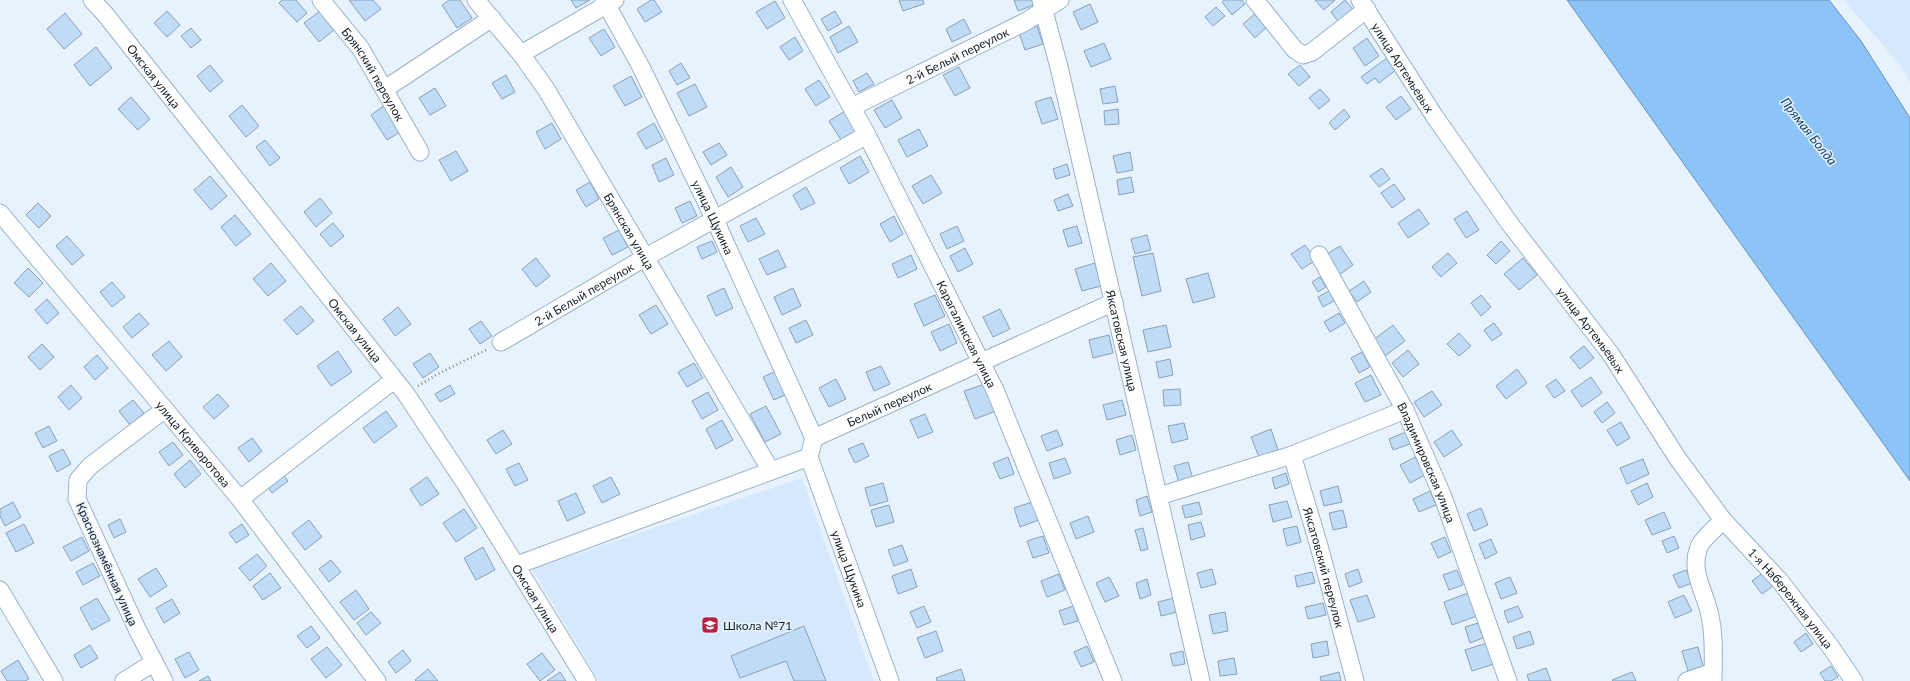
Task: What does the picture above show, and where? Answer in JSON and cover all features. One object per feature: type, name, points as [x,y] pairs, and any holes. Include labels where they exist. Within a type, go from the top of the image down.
[{"type":"street","name":"Омская улица","points":[[92,0],[110,20],[406,394],[517,565],[587,681]]},
{"type":"street","name":"Брянский переулок","points":[[321,0],[361,49],[420,152]]},
{"type":"street","name":"Брянская улица","points":[[476,0],[492,18],[546,89],[771,471]]},
{"type":"street","name":"Карагалинская улица","points":[[792,0],[867,135],[982,362],[995,390],[1113,681]]},
{"type":"street","name":"2-й Белый переулок","points":[[852,107],[1025,22],[1043,5],[1060,0]]},
{"type":"street","points":[[1255,0],[1295,50],[1303,55],[1312,52],[1363,5]]},
{"type":"street","points":[[520,54],[609,2]]},
{"type":"street","name":"улица Щукина","points":[[609,2],[715,220],[814,438]]},
{"type":"street","name":"Яксатовская улица","points":[[1043,5],[1114,302],[1201,681]]},
{"type":"street","name":"улица Артемьевых","points":[[1363,5],[1439,123],[1510,224],[1610,353],[1678,458],[1723,520]]},
{"type":"street","points":[[385,89],[492,18]]},
{"type":"street","name":"2-й Белый переулок","points":[[501,342],[646,257],[867,135]]},
{"type":"street","name":"улица Криворотова","points":[[0,214],[240,499],[377,681]]},
{"type":"street","name":"Владимировская улица","points":[[1319,255],[1405,410],[1443,496],[1508,681]]},
{"type":"street","name":"Белый переулок","points":[[814,438],[1114,302]]},
{"type":"street","points":[[240,499],[394,380]]},
{"type":"street","name":"Краснознамённая улица","points":[[164,681],[153,663],[77,499],[78,480],[90,466],[165,409]]},
{"type":"street","points":[[1158,496],[1292,455],[1405,410]]},
{"type":"street","points":[[517,565],[809,457],[814,438]]},
{"type":"street","name":"Яксатовский переулок","points":[[1292,455],[1319,546],[1355,681]]},
{"type":"street","name":"улица Щукина","points":[[809,457],[890,681]]},
{"type":"street","points":[[1687,681],[1713,677],[1713,638],[1710,615],[1699,582],[1695,562],[1700,545],[1723,520]]},
{"type":"street","name":"1-я Набережная улица","points":[[1723,520],[1780,581],[1830,646],[1854,681]]},
{"type":"street","points":[[0,590],[54,681]]},
{"type":"street","points":[[124,681],[153,663]]},
{"type":"path","points":[[406,394],[436,374],[501,342]]},
{"type":"shaded area","points":[[1844,0],[1910,0],[1910,82],[1900,65]]},
{"type":"shaded area","name":"Школа №71","points":[[802,478],[874,681],[599,681],[532,569]]},
{"type":"water","name":"Прямая Болда","points":[[1567,0],[1829,0],[1861,41],[1910,118],[1910,481]]},
{"type":"building","points":[[282,0],[296,0],[307,13],[297,22],[279,3]]},
{"type":"building","points":[[349,0],[373,0],[381,9],[365,21]]},
{"type":"building","points":[[449,0],[460,0],[472,18],[457,28],[442,5]]},
{"type":"building","points":[[571,0],[590,0],[576,8]]},
{"type":"building","points":[[651,0],[654,0],[662,12],[645,22],[637,9]]},
{"type":"building","points":[[899,0],[923,0],[924,4],[903,11]]},
{"type":"building","points":[[1014,0],[1032,0],[1034,5],[1018,11]]},
{"type":"building","points":[[1224,0],[1242,0],[1245,4],[1232,15],[1222,2]]},
{"type":"building","points":[[1315,0],[1335,0],[1324,10]]},
{"type":"building","points":[[1345,0],[1355,12],[1340,24],[1331,12]]},
{"type":"building","points":[[775,1],[785,18],[767,29],[756,12]]},
{"type":"building","points":[[1090,4],[1098,22],[1081,30],[1073,12]]},
{"type":"building","points":[[1216,7],[1225,16],[1213,26],[1205,17]]},
{"type":"building","points":[[167,11],[180,25],[167,37],[154,23]]},
{"type":"building","points":[[320,11],[334,30],[319,42],[304,23]]},
{"type":"building","points":[[835,11],[842,23],[828,31],[821,19]]},
{"type":"building","points":[[65,13],[82,34],[64,49],[47,29]]},
{"type":"building","points":[[1256,13],[1268,26],[1255,38],[1243,24]]},
{"type":"building","points":[[964,19],[971,33],[952,42],[946,29]]},
{"type":"building","points":[[849,26],[858,42],[838,53],[830,37]]},
{"type":"building","points":[[1037,26],[1043,44],[1025,50],[1019,33]]},
{"type":"building","points":[[191,28],[201,40],[191,48],[181,36]]},
{"type":"building","points":[[604,29],[615,47],[601,56],[589,38]]},
{"type":"building","points":[[795,37],[803,51],[789,60],[780,47]]},
{"type":"building","points":[[1367,38],[1379,56],[1365,66],[1353,48]]},
{"type":"building","points":[[1104,43],[1111,59],[1091,67],[1084,51]]},
{"type":"building","points":[[96,47],[112,68],[90,86],[74,65]]},
{"type":"building","points":[[1387,58],[1396,70],[1379,83],[1375,78],[1367,84],[1361,77]]},
{"type":"building","points":[[681,63],[690,78],[677,85],[669,71]]},
{"type":"building","points":[[210,65],[223,81],[210,92],[197,76]]},
{"type":"building","points":[[1300,65],[1310,77],[1299,86],[1288,74]]},
{"type":"building","points":[[959,67],[970,88],[955,96],[943,75]]},
{"type":"building","points":[[867,73],[874,84],[859,92],[853,81]]},
{"type":"building","points":[[506,75],[515,92],[502,99],[492,83]]},
{"type":"building","points":[[631,76],[642,97],[625,106],[613,86]]},
{"type":"building","points":[[819,80],[830,97],[816,106],[805,89]]},
{"type":"building","points":[[695,84],[707,107],[689,116],[677,93]]},
{"type":"building","points":[[1115,86],[1118,102],[1103,104],[1100,89]]},
{"type":"building","points":[[435,88],[446,106],[430,115],[419,98]]},
{"type":"building","points":[[1320,89],[1330,100],[1319,109],[1309,98]]},
{"type":"building","points":[[1401,96],[1411,109],[1396,120],[1386,107]]},
{"type":"building","points":[[131,97],[150,119],[138,130],[118,109]]},
{"type":"building","points":[[1051,97],[1058,119],[1042,124],[1035,102]]},
{"type":"building","points":[[892,100],[902,118],[885,128],[874,110]]},
{"type":"building","points":[[242,105],[259,126],[246,137],[229,116]]},
{"type":"building","points":[[385,105],[402,131],[387,140],[371,115]]},
{"type":"building","points":[[1118,109],[1119,124],[1105,125],[1104,111]]},
{"type":"building","points":[[1344,109],[1350,117],[1335,130],[1329,123]]},
{"type":"building","points":[[845,111],[859,133],[843,143],[829,121]]},
{"type":"building","points":[[552,123],[561,139],[545,149],[536,132]]},
{"type":"building","points":[[654,123],[663,140],[646,149],[637,133]]},
{"type":"building","points":[[919,129],[928,146],[907,157],[898,140]]},
{"type":"building","points":[[265,140],[280,158],[270,166],[256,147]]},
{"type":"building","points":[[719,143],[727,155],[711,165],[703,152]]},
{"type":"building","points":[[456,151],[468,171],[451,181],[439,160]]},
{"type":"building","points":[[1130,152],[1133,170],[1117,173],[1113,156]]},
{"type":"building","points":[[860,156],[869,172],[849,184],[840,168]]},
{"type":"building","points":[[666,158],[674,175],[659,182],[652,165]]},
{"type":"building","points":[[1067,164],[1070,175],[1056,179],[1053,169]]},
{"type":"building","points":[[731,167],[743,187],[728,197],[716,177]]},
{"type":"building","points":[[1382,168],[1390,179],[1379,187],[1370,176]]},
{"type":"building","points":[[931,175],[942,193],[923,204],[912,186]]},
{"type":"building","points":[[210,176],[227,196],[211,210],[194,190]]},
{"type":"building","points":[[1131,177],[1134,192],[1119,195],[1117,180]]},
{"type":"building","points":[[590,182],[599,199],[586,207],[576,190]]},
{"type":"building","points":[[1394,184],[1405,199],[1392,208],[1381,193]]},
{"type":"building","points":[[806,187],[815,203],[801,210],[793,195]]},
{"type":"building","points":[[1068,194],[1073,206],[1058,211],[1054,200]]},
{"type":"building","points":[[320,198],[332,213],[316,227],[304,212]]},
{"type":"building","points":[[690,201],[697,216],[682,223],[675,208]]},
{"type":"building","points":[[38,203],[51,216],[39,228],[26,215]]},
{"type":"building","points":[[1419,209],[1429,224],[1408,238],[1398,223]]},
{"type":"building","points":[[1467,211],[1479,230],[1466,238],[1454,219]]},
{"type":"building","points":[[235,215],[251,234],[236,246],[221,227]]},
{"type":"building","points":[[894,216],[903,234],[890,242],[880,224]]},
{"type":"building","points":[[756,218],[765,234],[748,242],[740,226]]},
{"type":"building","points":[[333,223],[344,236],[331,247],[320,234]]},
{"type":"building","points":[[957,226],[964,241],[947,249],[940,234]]},
{"type":"building","points":[[1077,226],[1082,243],[1068,247],[1063,230]]},
{"type":"building","points":[[619,230],[628,247],[612,255],[603,238]]},
{"type":"building","points":[[1147,235],[1151,250],[1135,254],[1131,239]]},
{"type":"building","points":[[67,236],[84,255],[72,265],[56,246]]},
{"type":"building","points":[[712,241],[717,252],[702,259],[697,247]]},
{"type":"building","points":[[1501,241],[1510,251],[1496,264],[1487,255]]},
{"type":"building","points":[[1305,245],[1316,260],[1302,269],[1291,254]]},
{"type":"building","points":[[1340,246],[1353,265],[1339,275],[1325,255]]},
{"type":"building","points":[[965,248],[973,264],[958,272],[950,256]]},
{"type":"building","points":[[778,250],[786,267],[767,275],[759,259]]},
{"type":"building","points":[[1153,253],[1161,291],[1142,296],[1133,257]]},
{"type":"building","points":[[1448,253],[1457,263],[1441,277],[1432,267]]},
{"type":"building","points":[[911,255],[917,269],[898,278],[892,264]]},
{"type":"building","points":[[536,258],[550,276],[536,287],[522,269]]},
{"type":"building","points":[[1523,258],[1537,275],[1519,290],[1504,274]]},
{"type":"building","points":[[271,263],[286,281],[268,296],[253,279]]},
{"type":"building","points":[[1095,263],[1101,286],[1082,291],[1075,269]]},
{"type":"building","points":[[28,268],[43,283],[29,297],[14,283]]},
{"type":"building","points":[[1208,273],[1215,297],[1193,303],[1186,279]]},
{"type":"building","points":[[1320,277],[1326,287],[1318,292],[1312,282]]},
{"type":"building","points":[[1364,281],[1371,292],[1357,302],[1349,291]]},
{"type":"building","points":[[112,282],[125,297],[112,307],[100,292]]},
{"type":"building","points":[[724,288],[733,308],[716,316],[707,296]]},
{"type":"building","points":[[793,288],[801,306],[782,315],[774,297]]},
{"type":"building","points":[[1329,291],[1334,301],[1323,307],[1318,297]]},
{"type":"building","points":[[935,295],[945,316],[924,326],[914,304]]},
{"type":"building","points":[[1481,295],[1491,307],[1481,316],[1471,303]]},
{"type":"building","points":[[47,299],[59,313],[47,324],[35,310]]},
{"type":"building","points":[[656,305],[668,324],[651,334],[639,315]]},
{"type":"building","points":[[301,306],[314,321],[297,335],[284,320]]},
{"type":"building","points":[[398,307],[411,324],[395,336],[383,319]]},
{"type":"building","points":[[1000,309],[1010,329],[993,337],[983,317]]},
{"type":"building","points":[[139,313],[149,324],[132,338],[123,327]]},
{"type":"building","points":[[1339,313],[1345,323],[1330,332],[1324,322]]},
{"type":"building","points":[[806,320],[813,335],[796,343],[789,328]]},
{"type":"building","points":[[481,321],[492,336],[480,344],[469,329]]},
{"type":"building","points":[[1494,323],[1502,334],[1492,341],[1484,330]]},
{"type":"building","points":[[949,324],[957,343],[940,351],[931,332]]},
{"type":"building","points":[[1166,325],[1171,347],[1148,352],[1143,330]]},
{"type":"building","points":[[1393,325],[1405,341],[1385,356],[1373,340]]},
{"type":"building","points":[[1459,333],[1471,346],[1459,356],[1447,344]]},
{"type":"building","points":[[1109,335],[1113,353],[1093,358],[1089,340]]},
{"type":"building","points":[[169,341],[182,357],[166,371],[152,355]]},
{"type":"building","points":[[42,344],[54,357],[40,370],[28,357]]},
{"type":"building","points":[[1584,346],[1594,358],[1580,369],[1570,357]]},
{"type":"building","points":[[1408,350],[1419,364],[1403,377],[1392,363]]},
{"type":"building","points":[[338,351],[352,372],[331,386],[317,366]]},
{"type":"building","points":[[1362,352],[1370,367],[1359,373],[1351,358]]},
{"type":"building","points":[[430,353],[439,367],[423,378],[413,364]]},
{"type":"building","points":[[97,355],[108,368],[95,380],[84,367]]},
{"type":"building","points":[[1170,359],[1173,375],[1159,378],[1156,362]]},
{"type":"building","points":[[694,363],[703,378],[687,387],[678,372]]},
{"type":"building","points":[[881,366],[890,384],[874,391],[866,372]]},
{"type":"building","points":[[1517,369],[1527,383],[1506,399],[1496,386]]},
{"type":"building","points":[[776,371],[787,394],[774,400],[763,377]]},
{"type":"building","points":[[1371,375],[1381,395],[1365,402],[1355,383]]},
{"type":"building","points":[[1591,377],[1602,393],[1582,407],[1571,391]]},
{"type":"building","points":[[836,379],[846,399],[829,407],[819,388]]},
{"type":"building","points":[[1556,379],[1565,391],[1554,398],[1546,386]]},
{"type":"building","points":[[985,384],[996,411],[975,419],[964,391]]},
{"type":"building","points":[[71,385],[82,398],[69,410],[58,397]]},
{"type":"building","points":[[450,385],[455,394],[440,402],[435,394]]},
{"type":"building","points":[[1180,389],[1181,405],[1164,406],[1163,390]]},
{"type":"building","points":[[1432,391],[1442,405],[1424,417],[1414,402]]},
{"type":"building","points":[[708,392],[718,410],[702,419],[692,401]]},
{"type":"building","points":[[218,394],[229,406],[214,419],[203,407]]},
{"type":"building","points":[[133,400],[144,413],[130,425],[119,411]]},
{"type":"building","points":[[1122,400],[1126,415],[1107,420],[1103,405]]},
{"type":"building","points":[[1607,402],[1615,413],[1602,423],[1594,412]]},
{"type":"building","points":[[766,406],[781,434],[765,442],[750,414]]},
{"type":"building","points":[[386,411],[397,426],[374,443],[363,428]]},
{"type":"building","points":[[925,414],[933,432],[918,438],[910,420]]},
{"type":"building","points":[[722,420],[733,440],[716,449],[706,429]]},
{"type":"building","points":[[1621,422],[1630,438],[1617,446],[1607,430]]},
{"type":"building","points":[[1184,423],[1188,439],[1172,443],[1168,426]]},
{"type":"building","points":[[49,426],[57,441],[43,448],[35,433]]},
{"type":"building","points":[[1271,429],[1278,450],[1259,457],[1251,437]]},
{"type":"building","points":[[503,430],[512,444],[496,454],[487,440]]},
{"type":"building","points":[[1057,430],[1063,445],[1047,451],[1041,436]]},
{"type":"building","points":[[1452,430],[1462,445],[1444,457],[1434,442]]},
{"type":"building","points":[[1406,432],[1410,444],[1393,450],[1389,439]]},
{"type":"building","points":[[1132,435],[1136,450],[1120,455],[1116,440]]},
{"type":"building","points":[[252,438],[262,451],[249,462],[238,448]]},
{"type":"building","points":[[173,442],[183,455],[169,466],[159,452]]},
{"type":"building","points":[[863,443],[869,456],[855,463],[848,449]]},
{"type":"building","points":[[63,449],[71,464],[57,472],[49,456]]},
{"type":"building","points":[[1008,457],[1014,474],[1000,479],[993,463]]},
{"type":"building","points":[[1415,457],[1425,475],[1410,483],[1400,465]]},
{"type":"building","points":[[1065,458],[1071,473],[1054,479],[1049,463]]},
{"type":"building","points":[[1643,459],[1649,474],[1627,484],[1620,468]]},
{"type":"building","points":[[190,460],[201,474],[185,488],[174,474]]},
{"type":"building","points":[[1188,462],[1193,479],[1179,483],[1174,466]]},
{"type":"building","points":[[519,463],[528,480],[515,486],[506,469]]},
{"type":"building","points":[[282,473],[288,481],[272,493],[266,484]]},
{"type":"building","points":[[1286,473],[1289,484],[1275,489],[1272,478]]},
{"type":"building","points":[[427,477],[439,494],[421,506],[410,489]]},
{"type":"building","points":[[611,477],[620,494],[602,503],[593,486]]},
{"type":"building","points":[[883,483],[888,501],[870,506],[865,488]]},
{"type":"building","points":[[1647,483],[1653,497],[1638,505],[1631,491]]},
{"type":"building","points":[[1338,486],[1342,502],[1324,506],[1320,491]]},
{"type":"building","points":[[1430,491],[1436,505],[1419,512],[1413,499]]},
{"type":"building","points":[[576,493],[585,513],[567,521],[558,501]]},
{"type":"building","points":[[1147,496],[1152,512],[1140,516],[1136,500]]},
{"type":"building","points":[[1287,501],[1292,517],[1273,522],[1269,505]]},
{"type":"building","points":[[13,502],[21,517],[5,526],[0,516],[0,509]]},
{"type":"building","points":[[1032,502],[1039,520],[1020,527],[1014,508]]},
{"type":"building","points":[[1199,502],[1202,514],[1185,518],[1182,506]]},
{"type":"building","points":[[889,505],[894,522],[876,527],[871,510]]},
{"type":"building","points":[[1481,508],[1488,525],[1474,531],[1467,514]]},
{"type":"building","points":[[464,509],[477,528],[456,542],[443,523]]},
{"type":"building","points":[[1343,510],[1347,527],[1333,530],[1329,513]]},
{"type":"building","points":[[1664,512],[1671,528],[1652,535],[1645,520]]},
{"type":"building","points":[[1088,516],[1094,532],[1076,539],[1070,523]]},
{"type":"building","points":[[120,519],[126,532],[114,538],[108,525]]},
{"type":"building","points":[[309,520],[322,537],[305,550],[292,533]]},
{"type":"building","points":[[1201,522],[1205,536],[1191,540],[1188,525]]},
{"type":"building","points":[[24,524],[34,543],[16,552],[6,533]]},
{"type":"building","points":[[242,524],[249,535],[236,543],[229,533]]},
{"type":"building","points":[[1297,526],[1301,542],[1287,546],[1283,529]]},
{"type":"building","points":[[1143,528],[1148,549],[1141,551],[1135,530]]},
{"type":"building","points":[[1043,536],[1049,553],[1033,558],[1027,541]]},
{"type":"building","points":[[1674,536],[1679,548],[1667,553],[1662,541]]},
{"type":"building","points":[[82,537],[89,551],[71,561],[63,547]]},
{"type":"building","points":[[1445,537],[1451,552],[1438,558],[1431,543]]},
{"type":"building","points":[[1491,539],[1497,553],[1485,559],[1479,544]]},
{"type":"building","points":[[902,545],[908,561],[894,566],[888,550]]},
{"type":"building","points":[[483,547],[495,570],[476,580],[464,558]]},
{"type":"building","points":[[257,554],[267,566],[250,581],[239,568]]},
{"type":"building","points":[[331,560],[341,572],[329,582],[319,569]]},
{"type":"building","points":[[93,563],[100,576],[83,585],[76,572]]},
{"type":"building","points":[[156,568],[167,586],[150,597],[138,579]]},
{"type":"building","points":[[911,569],[917,587],[898,594],[892,576]]},
{"type":"building","points":[[1212,569],[1216,584],[1201,588],[1197,573]]},
{"type":"building","points":[[1358,569],[1362,582],[1349,587],[1345,574]]},
{"type":"building","points":[[1457,570],[1463,585],[1449,590],[1443,575]]},
{"type":"building","points":[[1686,570],[1692,583],[1679,588],[1673,575]]},
{"type":"building","points":[[1312,572],[1315,583],[1297,587],[1295,576]]},
{"type":"building","points":[[270,573],[281,588],[263,600],[253,586]]},
{"type":"building","points":[[1763,573],[1773,586],[1762,594],[1752,581]]},
{"type":"building","points":[[1059,574],[1065,590],[1047,597],[1041,581]]},
{"type":"building","points":[[1109,577],[1119,596],[1105,602],[1096,583]]},
{"type":"building","points":[[1510,577],[1517,593],[1501,599],[1495,583]]},
{"type":"building","points":[[1147,579],[1151,595],[1140,599],[1136,583]]},
{"type":"building","points":[[356,590],[369,609],[354,620],[340,602]]},
{"type":"building","points":[[1468,593],[1477,616],[1452,625],[1444,602]]},
{"type":"building","points":[[1367,595],[1375,617],[1358,622],[1350,600]]},
{"type":"building","points":[[1684,595],[1692,611],[1675,618],[1668,602]]},
{"type":"building","points":[[97,598],[110,620],[92,630],[80,608]]},
{"type":"building","points":[[1174,598],[1177,612],[1161,616],[1158,602]]},
{"type":"building","points":[[172,599],[180,613],[164,623],[156,608]]},
{"type":"building","points":[[1323,603],[1326,615],[1308,619],[1305,607]]},
{"type":"building","points":[[924,606],[931,622],[917,628],[910,612]]},
{"type":"building","points":[[1073,606],[1078,621],[1064,625],[1059,611]]},
{"type":"building","points":[[1518,606],[1523,617],[1508,623],[1504,611]]},
{"type":"building","points":[[371,612],[381,623],[366,635],[357,623]]},
{"type":"building","points":[[1225,612],[1228,631],[1213,634],[1209,615]]},
{"type":"building","points":[[1478,623],[1483,638],[1470,643],[1465,627]]},
{"type":"building","points":[[311,626],[320,638],[307,648],[297,636]]},
{"type":"building","points":[[804,626],[826,681],[794,681],[786,661],[740,678],[731,656]]},
{"type":"building","points":[[936,631],[943,651],[925,658],[917,638]]},
{"type":"building","points":[[1530,631],[1534,644],[1517,649],[1513,637]]},
{"type":"building","points":[[1806,633],[1813,644],[1801,652],[1794,642]]},
{"type":"building","points":[[1327,641],[1329,655],[1313,658],[1311,644]]},
{"type":"building","points":[[1487,643],[1494,664],[1472,671],[1465,650]]},
{"type":"building","points":[[90,645],[98,658],[81,668],[74,655]]},
{"type":"building","points":[[1087,646],[1094,662],[1081,667],[1074,652]]},
{"type":"building","points":[[327,647],[342,665],[326,678],[311,659]]},
{"type":"building","points":[[1698,647],[1703,666],[1688,671],[1682,651]]},
{"type":"building","points":[[403,650],[411,661],[396,673],[388,662]]},
{"type":"building","points":[[1183,651],[1185,664],[1173,666],[1170,654]]},
{"type":"building","points":[[189,652],[199,670],[185,678],[175,659]]},
{"type":"building","points":[[542,653],[555,670],[540,681],[527,664]]},
{"type":"building","points":[[1234,658],[1237,674],[1220,676],[1218,661]]},
{"type":"building","points":[[18,660],[29,679],[25,681],[7,681],[1,671]]},
{"type":"building","points":[[1831,666],[1838,677],[1831,681],[1825,681],[1820,673]]},
{"type":"building","points":[[1546,668],[1551,681],[1529,681],[1527,675]]},
{"type":"building","points":[[428,669],[438,681],[415,680]]},
{"type":"building","points":[[961,669],[965,681],[937,681],[936,678]]},
{"type":"building","points":[[560,672],[566,681],[547,681]]},
{"type":"building","points":[[1339,672],[1341,681],[1321,681],[1320,677]]},
{"type":"building","points":[[1632,672],[1636,681],[1612,680]]},
{"type":"building","points":[[208,676],[211,681],[199,681]]},
{"type":"place","name":"Школа №71","points":[[710,625]]}]
